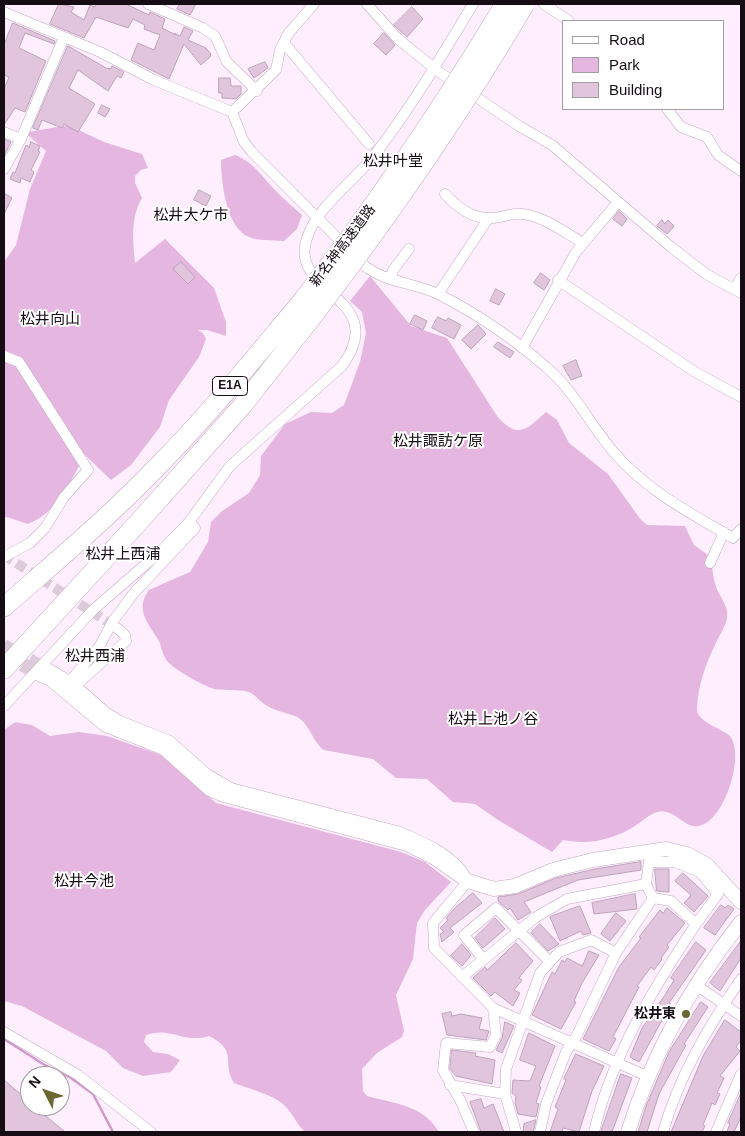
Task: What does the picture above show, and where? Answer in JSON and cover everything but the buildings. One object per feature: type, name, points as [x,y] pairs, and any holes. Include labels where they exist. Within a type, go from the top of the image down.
[{"type":"highway","name":"新名神高速道路","points":[[4,668],[242,406],[452,91],[505,4]]},
{"type":"highway","name":"新名神高速道路","points":[[4,607],[76,544],[155,469],[310,306],[414,180],[480,80],[525,4]]},
{"type":"street","points":[[148,4],[203,28],[215,36],[228,62],[256,91]]},
{"type":"street","points":[[232,112],[276,70],[288,34],[314,4]]},
{"type":"street","points":[[356,4],[367,5],[398,39],[434,68],[519,126],[552,145],[706,274],[738,291],[741,278]]},
{"type":"street","points":[[4,706],[93,610],[161,551],[189,522],[230,466],[342,366],[352,352],[356,338],[356,323],[349,309],[309,272],[305,259],[307,237],[317,219],[377,153],[434,68],[473,4]]},
{"type":"street","points":[[544,4],[568,20]]},
{"type":"street","points":[[4,12],[100,52],[154,80],[232,112],[244,142],[252,152],[366,267],[376,275],[438,294],[486,322],[522,348],[564,384],[612,451],[638,477],[663,497],[734,538],[741,529]]},
{"type":"street","points":[[4,169],[21,139],[64,37]]},
{"type":"street","points":[[284,43],[369,144]]},
{"type":"street","points":[[668,110],[681,127],[707,137],[718,155],[741,171]]},
{"type":"street","points":[[4,132],[21,139]]},
{"type":"street","points":[[445,194],[454,204],[471,214],[488,218],[522,213],[545,220],[582,243]]},
{"type":"street","points":[[522,348],[558,280],[582,243],[618,202]]},
{"type":"street","points":[[438,294],[488,218]]},
{"type":"street","points":[[390,279],[393,270],[409,249]]},
{"type":"street","points":[[558,280],[695,372],[741,397]]},
{"type":"street","points":[[4,356],[19,362],[88,470],[64,497],[45,528],[30,543],[4,557]]},
{"type":"street","points":[[73,683],[99,647],[113,621],[134,593],[195,528],[189,522]]},
{"type":"street","points":[[710,563],[724,532]]},
{"type":"street","points":[[73,683],[126,641],[124,635],[117,628]]},
{"type":"street","points":[[42,670],[73,683],[120,721],[170,741],[207,774],[231,788],[397,831],[423,841],[464,872],[468,881]]},
{"type":"street","points":[[42,670],[106,725],[164,748],[210,789],[224,795],[407,844],[435,858],[468,881],[494,889],[515,886],[553,870],[593,860],[666,849],[686,854],[707,865],[741,902]]},
{"type":"street","points":[[594,1132],[599,1109],[616,1062],[656,983],[718,894],[700,872],[675,862],[649,862],[646,884],[654,898]]},
{"type":"street","points":[[468,881],[433,923],[434,948],[493,1008],[647,1076]]},
{"type":"street","points":[[462,977],[546,910],[567,899],[646,884]]},
{"type":"street","points":[[654,898],[671,900],[696,924]]},
{"type":"street","points":[[540,1132],[546,1104],[566,1052],[616,954],[654,898]]},
{"type":"street","points":[[483,959],[464,935],[496,908],[549,961]]},
{"type":"street","points":[[628,1132],[647,1076],[665,1039],[696,985],[741,922]]},
{"type":"street","points":[[516,1132],[505,1094],[506,1069],[540,973],[559,952],[591,940],[616,954]]},
{"type":"street","points":[[663,1132],[671,1105],[706,1032],[741,979]]},
{"type":"street","points":[[696,985],[741,1016]]},
{"type":"street","points":[[474,1132],[460,1100],[443,1070],[446,1043],[490,1048],[496,1035],[493,1008]]},
{"type":"street","points":[[4,1032],[78,1075],[151,1132]]},
{"type":"street","points":[[716,1132],[741,1074]]},
{"type":"street","points":[[450,1084],[505,1094]]},
{"type":"green space","points":[[68,125],[104,142],[142,154],[148,168],[141,170],[135,176],[135,183],[142,198],[134,222],[135,263],[165,239],[214,288],[226,322],[226,336],[207,330],[198,330],[203,333],[206,339],[199,357],[169,400],[160,427],[131,465],[111,480],[85,455],[68,486],[55,504],[38,519],[28,524],[7,517],[4,518],[4,262],[16,245],[30,189],[46,151],[29,136],[29,132]]},
{"type":"green space","points":[[235,155],[253,166],[302,215],[297,229],[284,241],[261,240],[249,237],[241,232],[235,224],[226,203],[221,160]]},
{"type":"green space","points":[[370,276],[411,326],[447,338],[497,416],[504,423],[516,430],[522,430],[533,424],[546,412],[557,420],[569,443],[608,474],[641,520],[647,525],[685,526],[694,545],[711,557],[715,584],[725,606],[727,619],[703,674],[697,708],[700,717],[730,736],[734,745],[735,757],[734,772],[730,786],[717,812],[708,821],[699,826],[694,826],[669,812],[657,812],[618,835],[582,842],[563,840],[552,852],[475,804],[453,802],[427,779],[396,778],[373,759],[324,750],[303,721],[298,718],[267,706],[249,692],[218,690],[209,687],[183,673],[166,660],[159,641],[145,617],[143,604],[145,597],[149,590],[190,572],[208,542],[211,522],[222,511],[249,493],[260,475],[261,456],[285,424],[311,412],[332,413],[344,405],[360,362],[366,333],[362,312],[350,301]]},
{"type":"green space","points":[[15,722],[32,725],[50,736],[79,732],[107,736],[161,755],[216,803],[401,852],[425,862],[451,882],[425,910],[417,923],[413,959],[396,995],[404,1031],[402,1037],[377,1053],[362,1069],[363,1091],[367,1096],[417,1111],[433,1123],[439,1132],[305,1132],[280,1101],[234,1083],[230,1076],[227,1052],[218,1041],[209,1036],[192,1038],[163,1032],[146,1035],[144,1042],[153,1052],[168,1054],[180,1060],[171,1072],[143,1076],[123,1068],[106,1051],[22,1006],[4,1001],[4,730]]},
{"type":"waterway","points":[[4,1039],[43,1064],[71,1078],[93,1094],[113,1132]]},
{"type":"tunnel","points":[[4,555],[117,628]]},
{"type":"tunnel","points":[[4,644],[44,666]]},
{"type":"tunnel","points":[[4,654],[39,674]]},
{"type":"place","name":"松井東","points":[[686,1014]]},
{"type":"district","name":"松井叶堂","points":[[393,162]]},
{"type":"district","name":"松井大ケ市","points":[[191,216]]},
{"type":"district","name":"松井向山","points":[[50,320]]},
{"type":"district","name":"松井諏訪ケ原","points":[[438,442]]},
{"type":"district","name":"松井上西浦","points":[[123,555]]},
{"type":"district","name":"松井西浦","points":[[95,657]]},
{"type":"district","name":"松井上池ノ谷","points":[[493,720]]},
{"type":"district","name":"松井今池","points":[[84,882]]}]
